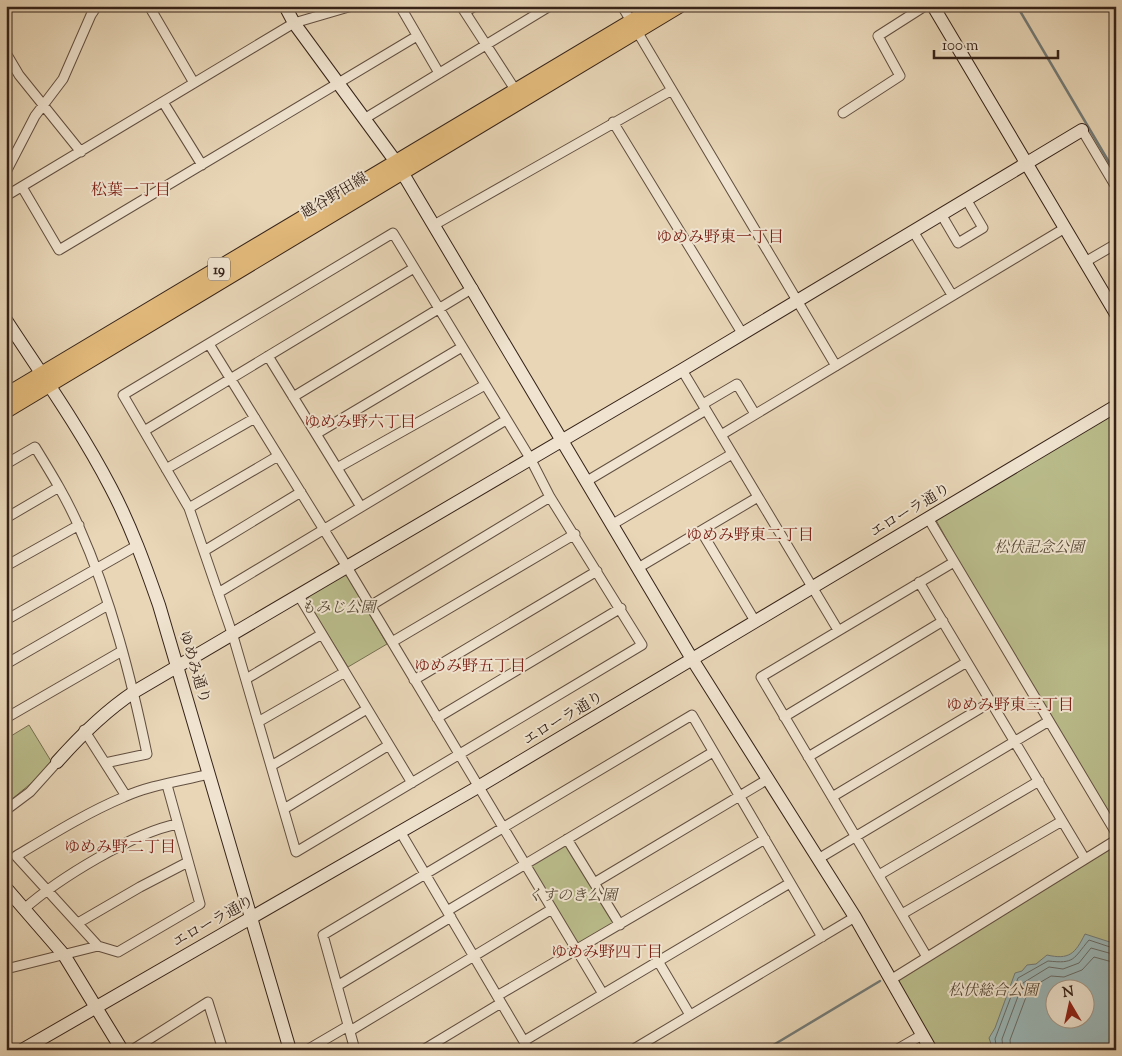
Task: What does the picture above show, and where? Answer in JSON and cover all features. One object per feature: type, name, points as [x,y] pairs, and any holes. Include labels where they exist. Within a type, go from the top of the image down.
[{"type":"main road","name":"越谷野田線","points":[[6,411],[45,380],[634,26],[657,6]]},
{"type":"main road","name":"越谷野田線","points":[[399,168],[516,91],[634,26],[679,6]]},
{"type":"main road","name":"越谷野田線","points":[[6,395],[45,380]]},
{"type":"street","points":[[6,172],[35,116],[63,79],[97,6]]},
{"type":"street","points":[[149,6],[194,83]]},
{"type":"street","points":[[285,6],[294,23],[399,168],[473,288],[692,659],[855,917],[892,979],[919,1036],[931,1050]]},
{"type":"street","points":[[6,196],[294,23],[352,6]]},
{"type":"street","points":[[400,6],[439,73]]},
{"type":"street","points":[[475,6],[463,9],[516,91]]},
{"type":"street","points":[[529,6],[535,16]]},
{"type":"street","points":[[364,118],[550,6]]},
{"type":"street","points":[[622,6],[836,366]]},
{"type":"street","points":[[843,113],[900,76],[878,36],[925,6]]},
{"type":"street","points":[[933,6],[1116,314]]},
{"type":"street","points":[[22,187],[59,250],[336,82],[417,36]]},
{"type":"street","points":[[6,53],[19,75],[81,152]]},
{"type":"street","points":[[434,225],[672,90]]},
{"type":"street","points":[[163,102],[202,165]]},
{"type":"street","points":[[613,122],[742,333]]},
{"type":"street","points":[[6,810],[30,792],[84,730],[134,692],[233,636],[530,458],[682,370],[1082,130],[1116,187]]},
{"type":"street","points":[[941,214],[958,243],[983,228],[966,199]]},
{"type":"street","points":[[721,435],[1065,228]]},
{"type":"street","points":[[912,231],[952,295]]},
{"type":"street","points":[[393,233],[439,309],[530,458],[550,497],[621,608],[642,645],[296,852],[233,636],[189,508],[123,395],[393,233]]},
{"type":"street","points":[[1085,262],[1116,244]]},
{"type":"street","points":[[144,431],[414,268]]},
{"type":"street","points":[[293,397],[473,288]]},
{"type":"street","name":"ゆめみ通り","points":[[6,320],[111,487],[138,545],[178,668],[290,1050]]},
{"type":"street","points":[[209,344],[347,567],[603,994]]},
{"type":"street","points":[[316,434],[462,347]]},
{"type":"street","points":[[268,356],[361,508]]},
{"type":"street","points":[[682,370],[838,630]]},
{"type":"street","points":[[587,482],[737,384],[755,414]]},
{"type":"street","points":[[337,468],[485,385]]},
{"type":"street","name":"エローラ通り","points":[[22,1050],[401,833],[1116,406]]},
{"type":"street","points":[[166,469],[255,418]]},
{"type":"street","points":[[218,593],[506,420]]},
{"type":"street","points":[[6,464],[34,446],[79,525],[96,568],[134,692],[147,754],[105,763]]},
{"type":"street","points":[[613,524],[732,454]]},
{"type":"street","points":[[189,508],[278,456]]},
{"type":"street","points":[[6,518],[59,487]]},
{"type":"street","points":[[204,551],[301,492]]},
{"type":"street","points":[[370,606],[550,497]]},
{"type":"street","points":[[638,568],[758,497]]},
{"type":"street","points":[[928,518],[1116,833]]},
{"type":"street","points":[[6,566],[79,525]]},
{"type":"street","points":[[700,531],[756,621]]},
{"type":"street","points":[[392,642],[575,534]]},
{"type":"street","points":[[6,620],[138,545]]},
{"type":"street","points":[[927,957],[760,677],[954,562]]},
{"type":"street","points":[[414,680],[598,571]]},
{"type":"street","points":[[919,582],[1085,859]]},
{"type":"street","points":[[299,596],[412,783]]},
{"type":"street","points":[[6,664],[108,605]]},
{"type":"street","points":[[437,718],[621,608]]},
{"type":"street","points":[[784,717],[943,621]]},
{"type":"street","points":[[246,679],[322,634]]},
{"type":"street","points":[[6,718],[122,651]]},
{"type":"street","points":[[808,757],[967,662]]},
{"type":"street","points":[[258,722],[345,672]]},
{"type":"street","points":[[832,797],[991,702]]},
{"type":"street","points":[[271,766],[367,709]]},
{"type":"street","points":[[355,1050],[322,936],[692,716],[822,936]]},
{"type":"street","points":[[818,859],[1048,721]]},
{"type":"street","points":[[84,730],[126,796]]},
{"type":"street","points":[[284,809],[389,745]]},
{"type":"street","points":[[337,986],[525,865],[713,752]]},
{"type":"street","points":[[98,946],[16,856],[90,813],[126,796],[209,774]]},
{"type":"street","points":[[594,883],[768,779]]},
{"type":"street","points":[[879,875],[1039,781]]},
{"type":"street","points":[[6,969],[98,946],[118,952],[200,904],[167,785]]},
{"type":"street","points":[[902,914],[1062,821]]},
{"type":"street","points":[[24,909],[46,890],[158,828],[178,824]]},
{"type":"street","points":[[401,833],[527,1047],[603,994],[790,882]]},
{"type":"street","points":[[568,839],[620,925]]},
{"type":"street","points":[[422,1050],[576,950],[765,840]]},
{"type":"street","points":[[892,979],[1116,840]]},
{"type":"street","points":[[78,923],[188,862]]},
{"type":"street","points":[[8,893],[64,955],[122,1050]]},
{"type":"street","points":[[307,1050],[474,957],[552,909]]},
{"type":"street","points":[[632,1050],[855,917]]},
{"type":"street","points":[[658,961],[690,1015]]},
{"type":"street","points":[[132,1050],[208,1002],[222,1049]]},
{"type":"street","points":[[896,1050],[919,1036]]},
{"type":"green space","name":"松伏記念公園","points":[[1116,412],[1116,831],[950,549],[951,547],[936,520]]},
{"type":"green space","name":"もみじ公園","points":[[343,575],[347,576],[387,644],[348,667],[307,601],[309,596]]},
{"type":"green space","points":[[29,725],[51,761],[35,780],[6,804],[6,739]]},
{"type":"green space","name":"松伏総合公園","points":[[1116,843],[1116,1050],[931,1050],[894,980]]},
{"type":"green space","name":"くすのき公園","points":[[566,844],[614,923],[578,946],[529,866]]},
{"type":"water","points":[[1085,934],[1116,944],[1116,1050],[993,1050],[989,1038],[995,1028],[1015,973],[1022,971],[1027,965],[1036,964],[1047,955],[1066,956],[1078,946]]},
{"type":"waterway","points":[[1017,6],[1116,174]]},
{"type":"waterway","points":[[765,1050],[880,981]]},
{"type":"district","name":"松葉一丁目","points":[[131,189]]},
{"type":"district","name":"ゆめみ野東一丁目","points":[[720,236]]},
{"type":"district","name":"ゆめみ野六丁目","points":[[360,421]]},
{"type":"district","name":"ゆめみ野東二丁目","points":[[750,534]]},
{"type":"district","name":"ゆめみ野五丁目","points":[[470,665]]},
{"type":"district","name":"ゆめみ野東三丁目","points":[[1010,704]]},
{"type":"district","name":"ゆめみ野二丁目","points":[[120,846]]},
{"type":"district","name":"ゆめみ野四丁目","points":[[607,951]]}]
